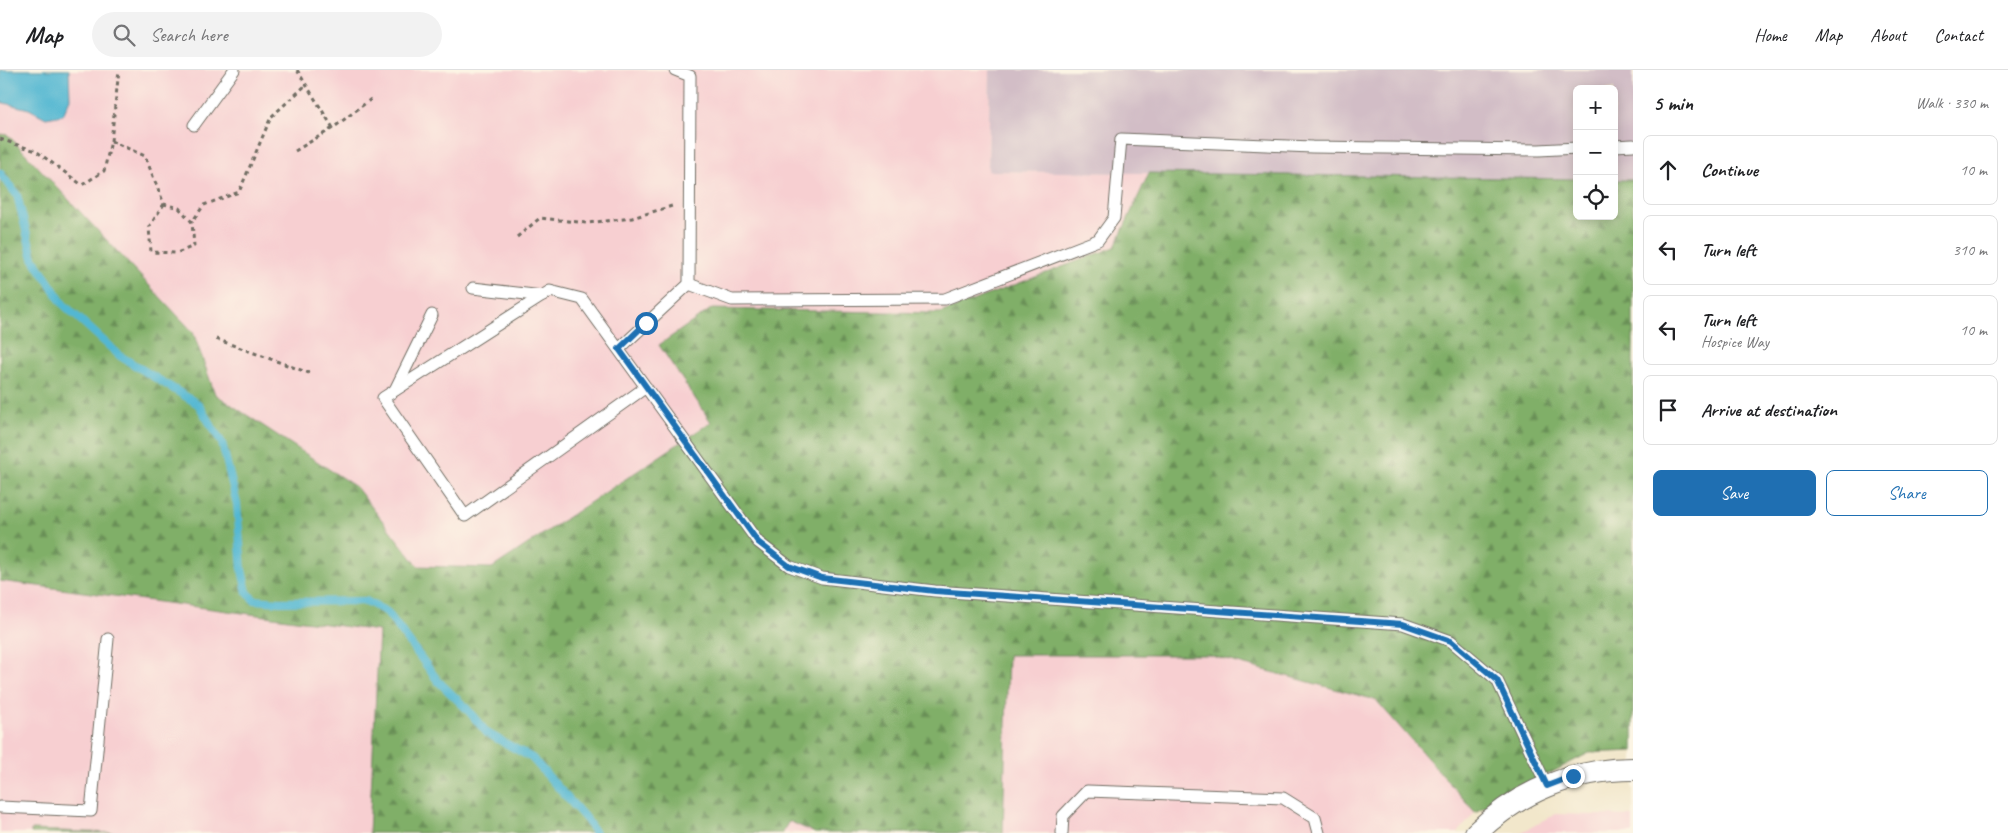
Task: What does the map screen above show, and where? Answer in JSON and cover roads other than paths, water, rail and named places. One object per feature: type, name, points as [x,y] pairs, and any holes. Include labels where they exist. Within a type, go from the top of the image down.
[{"type":"street","points":[[1476,833],[1492,818],[1532,792],[1573,776],[1615,769],[1633,769]]},
{"type":"lane","points":[[194,125],[234,70]]},
{"type":"lane","points":[[619,349],[689,284],[690,76],[675,70]]},
{"type":"lane","points":[[689,284],[732,300],[945,299],[1098,240],[1114,218],[1121,139],[1312,147],[1538,150],[1573,148]]},
{"type":"lane","points":[[1618,146],[1633,145]]},
{"type":"lane","points":[[473,288],[543,296]]},
{"type":"lane","points":[[646,387],[465,516],[383,398],[550,291],[582,299],[619,349],[758,542],[789,566],[822,578],[935,591],[1403,624],[1451,641],[1497,680],[1547,786]]},
{"type":"lane","points":[[395,391],[432,315]]},
{"type":"lane","points":[[0,807],[91,811],[108,639]]},
{"type":"lane","points":[[1062,833],[1063,816],[1088,792],[1283,798],[1315,818],[1319,833]]},
{"type":"water","points":[[0,70],[69,70],[70,99],[63,115],[46,118],[29,109],[0,102]]},
{"type":"waterway","points":[[0,173],[17,195],[33,258],[63,304],[120,356],[198,404],[222,443],[237,504],[242,570],[247,592],[254,600],[279,602],[366,601],[387,612],[438,681],[467,709],[487,733],[532,758],[587,820],[595,833]]}]
